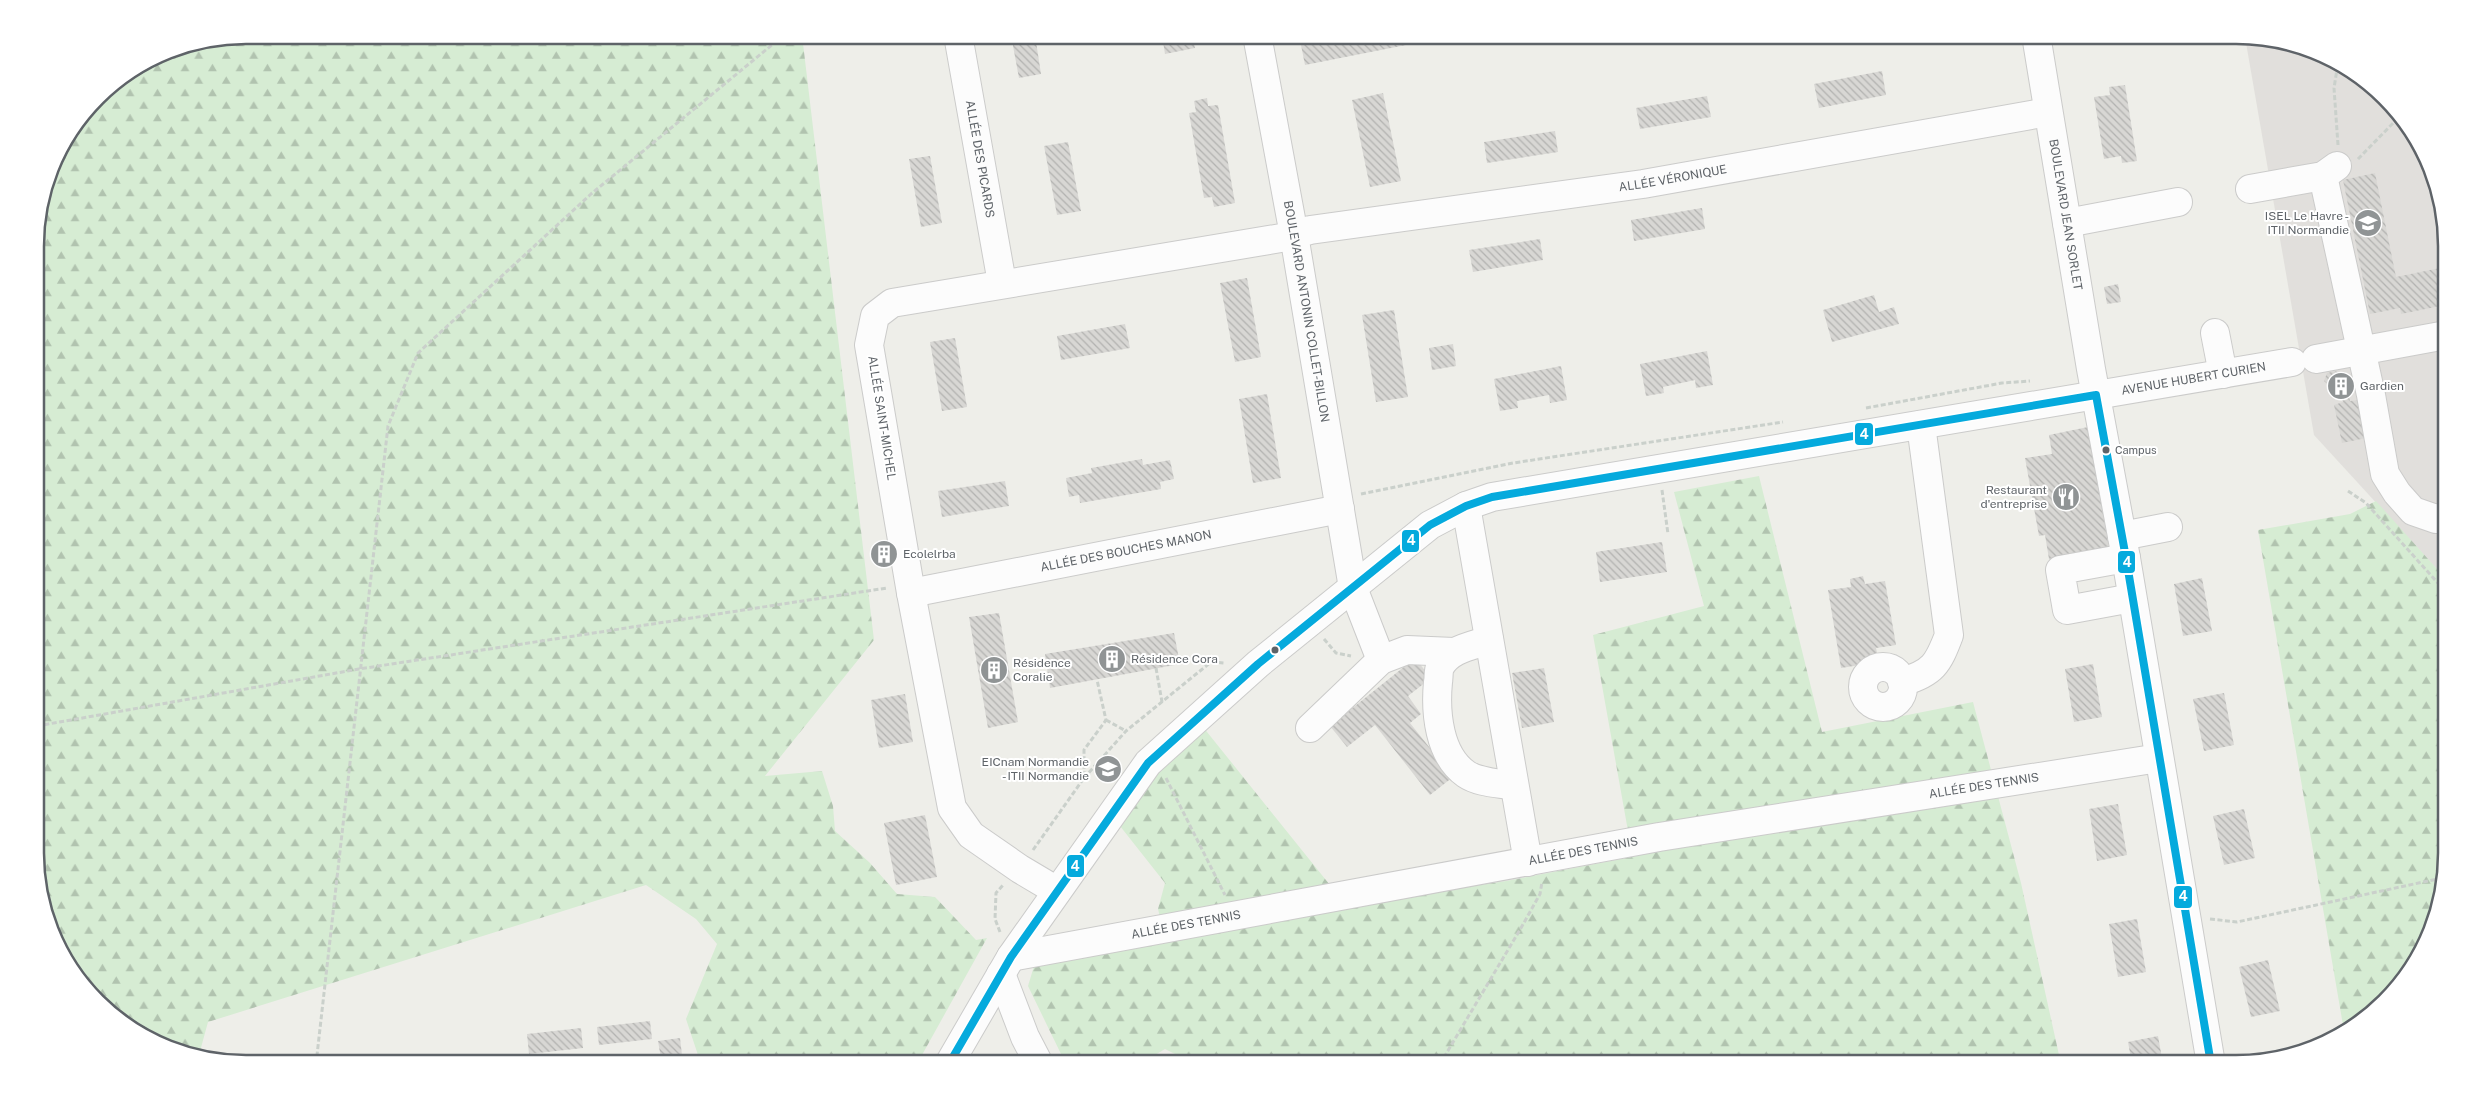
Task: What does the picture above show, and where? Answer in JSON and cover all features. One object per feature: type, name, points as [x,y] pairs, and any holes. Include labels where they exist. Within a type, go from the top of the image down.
[{"type":"street","name":"ALLÉE DES PICARDS","points":[[960,44],[1002,283]]},
{"type":"street","name":"BOULEVARD ANTONIN COLLET-BILLON","points":[[1259,44],[1294,234],[1353,588],[1376,665]]},
{"type":"street","name":"BOULEVARD JEAN SORLET","points":[[2037,44],[2209,1055]]},
{"type":"street","name":"ALLÉE VÉRONIQUE","points":[[1294,234],[1310,230],[1643,184],[2048,112]]},
{"type":"street","points":[[2250,189],[2331,171],[2385,474],[2397,493],[2413,511],[2438,519]]},
{"type":"street","points":[[2067,223],[2178,202]]},
{"type":"street","name":"ALLÉE SAINT-MICHEL","points":[[1058,892],[970,835],[952,808],[910,589],[870,345],[875,316],[892,303],[1294,234]]},
{"type":"street","points":[[2215,334],[2223,374]]},
{"type":"street","name":"AVENUE HUBERT CURIEN","points":[[954,1055],[1006,966],[1148,763],[1309,621],[1430,526],[1466,506],[1492,498],[2438,336]]},
{"type":"street","points":[[1902,682],[1923,676],[1939,661],[1950,635],[1921,425]]},
{"type":"street","points":[[1466,506],[1514,786],[1534,860]]},
{"type":"street","name":"ALLÉE DES BOUCHES MANON","points":[[910,589],[1340,509]]},
{"type":"street","points":[[2132,598],[2067,610],[2060,570],[2124,547],[2168,527]]},
{"type":"street","points":[[1310,728],[1376,665],[1407,650],[1454,652],[1489,640]]},
{"type":"street","points":[[1454,652],[1440,668],[1436,707],[1444,743],[1453,762],[1467,775],[1514,786]]},
{"type":"street","name":"ALLÉE DES TENNIS","points":[[1006,966],[1236,915],[1668,835],[2159,758]]},
{"type":"street","points":[[1006,966],[1025,1037],[1034,1055]]},
{"type":"path","points":[[317,1055],[359,669],[388,426],[418,353],[591,194],[773,44]]},
{"type":"path","points":[[2337,71],[2334,88],[2331,171],[2361,158],[2395,122]]},
{"type":"path","points":[[1659,469],[1668,534]]},
{"type":"path","points":[[2348,491],[2366,503],[2438,583]]},
{"type":"path","points":[[44,725],[359,669],[910,589]]},
{"type":"path","points":[[1309,621],[1336,653],[1359,657],[1376,665]]},
{"type":"path","points":[[1006,966],[994,919],[996,893],[1020,869],[1084,778],[1126,731],[1211,662],[1258,664]]},
{"type":"path","points":[[1156,668],[1162,702]]},
{"type":"path","points":[[1096,680],[1106,720],[1126,731]]},
{"type":"path","points":[[1084,778],[1084,750],[1106,720]]},
{"type":"path","points":[[1165,776],[1236,915]]},
{"type":"path","points":[[1445,1055],[1540,894],[1542,876],[1534,860]]},
{"type":"path","points":[[2186,917],[2237,922],[2437,879]]},
{"type":"shaded area","points":[[2246,44],[2262,45],[2301,54],[2337,71],[2359,86],[2379,103],[2404,134],[2428,181],[2438,233],[2438,570],[2314,435]]},
{"type":"green space","points":[[803,44],[874,640],[765,776],[822,771],[833,806],[835,831],[870,863],[897,894],[935,897],[976,940],[987,938],[922,1055],[698,1055],[686,1019],[717,944],[696,919],[646,885],[208,1022],[200,1050],[181,1045],[145,1028],[113,1005],[94,986],[71,954],[54,918],[45,879],[44,233],[54,181],[71,145],[103,103],[134,78],[181,54],[220,45]]},
{"type":"green space","points":[[1759,476],[1822,732],[1973,702],[2021,883],[2059,1055],[1177,1055],[1165,1049],[1155,1055],[1061,1054],[1028,986],[1034,966],[1166,942],[1158,909],[1165,883],[1120,826],[1161,768],[1203,727],[1346,905],[1506,881],[1637,856],[1628,831],[1593,635],[1704,606],[1674,492]]},
{"type":"green space","points":[[2376,501],[2438,570],[2438,866],[2428,918],[2411,954],[2379,996],[2343,1024],[2258,530],[2350,514]]},
{"type":"building","points":[[1013,44],[1036,44],[1041,74],[1019,78]]},
{"type":"building","points":[[1163,44],[1194,44],[1195,48],[1165,54]]},
{"type":"building","points":[[1301,44],[1406,44],[1406,45],[1305,65]]},
{"type":"building","points":[[1882,71],[1886,95],[1819,108],[1814,84]]},
{"type":"building","points":[[2125,85],[2137,161],[2122,163],[2121,156],[2104,159],[2094,97],[2110,95],[2109,87]]},
{"type":"building","points":[[1383,93],[1401,181],[1370,187],[1352,100]]},
{"type":"building","points":[[1707,96],[1711,117],[1640,129],[1636,108]]},
{"type":"building","points":[[1207,98],[1208,106],[1218,105],[1235,203],[1214,207],[1212,197],[1204,198],[1189,113],[1196,112],[1194,101]]},
{"type":"building","points":[[1555,131],[1558,152],[1487,163],[1484,142]]},
{"type":"building","points":[[1068,142],[1081,211],[1057,215],[1044,146]]},
{"type":"building","points":[[930,156],[942,223],[921,227],[909,159]]},
{"type":"building","name":"ISEL Le Havre - ITII Normandie","points":[[2375,173],[2396,277],[2438,268],[2438,306],[2401,314],[2400,308],[2370,314],[2343,180]]},
{"type":"building","points":[[1702,208],[1705,229],[1634,241],[1631,220]]},
{"type":"building","points":[[1540,239],[1543,260],[1473,272],[1469,250]]},
{"type":"building","points":[[1247,278],[1261,357],[1235,362],[1220,283]]},
{"type":"building","points":[[2118,284],[2121,302],[2107,304],[2104,287]]},
{"type":"building","points":[[1874,295],[1879,312],[1894,307],[1899,324],[1832,342],[1823,310]]},
{"type":"building","points":[[1394,310],[1408,397],[1376,402],[1362,315]]},
{"type":"building","points":[[1125,324],[1130,348],[1061,360],[1057,336]]},
{"type":"building","points":[[955,338],[967,407],[942,411],[930,342]]},
{"type":"building","points":[[1453,344],[1456,366],[1432,370],[1429,348]]},
{"type":"building","points":[[1707,351],[1713,385],[1696,388],[1695,380],[1663,387],[1664,393],[1646,396],[1640,364]]},
{"type":"building","points":[[1561,366],[1567,400],[1550,403],[1549,395],[1517,401],[1518,408],[1500,411],[1494,379]]},
{"type":"building","points":[[2336,371],[2340,377],[2353,374],[2354,390],[2348,391],[2350,401],[2358,400],[2366,438],[2342,443],[2334,405],[2343,402],[2340,393],[2333,395],[2332,388],[2324,381],[2327,373]]},
{"type":"building","points":[[1267,394],[1281,478],[1253,483],[1239,399]]},
{"type":"building","name":"Restaurant d'entreprise","points":[[2088,427],[2109,548],[2049,559],[2045,535],[2039,536],[2025,458],[2052,454],[2049,435]]},
{"type":"building","points":[[1142,459],[1143,465],[1170,460],[1174,479],[1160,482],[1161,489],[1080,503],[1079,495],[1069,497],[1066,478],[1092,473],[1091,468]]},
{"type":"building","points":[[1005,481],[1009,506],[942,517],[938,491]]},
{"type":"building","points":[[1662,542],[1667,572],[1600,582],[1596,552]]},
{"type":"building","name":"Ecolelrba","points":[[887,548],[889,559],[882,561],[879,550]]},
{"type":"building","points":[[1863,576],[1865,584],[1885,581],[1896,645],[1876,648],[1879,662],[1841,668],[1828,590],[1851,587],[1850,579]]},
{"type":"building","points":[[2202,578],[2212,631],[2183,636],[2174,584]]},
{"type":"building","name":"Résidence Coralie","points":[[999,613],[1018,722],[988,728],[969,617]]},
{"type":"building","name":"Résidence Cora","points":[[1174,633],[1180,664],[1050,688],[1045,654]]},
{"type":"building","points":[[1415,658],[1431,678],[1408,696],[1421,714],[1410,723],[1453,777],[1430,795],[1375,725],[1347,747],[1330,726]]},
{"type":"building","points":[[2093,664],[2102,717],[2074,722],[2065,669]]},
{"type":"building","points":[[1544,668],[1554,722],[1522,728],[1512,673]]},
{"type":"building","points":[[2224,693],[2234,745],[2204,751],[2193,699]]},
{"type":"building","points":[[905,694],[913,742],[879,748],[871,700]]},
{"type":"building","points":[[2118,804],[2127,855],[2097,861],[2089,809]]},
{"type":"building","points":[[2244,809],[2255,858],[2224,865],[2213,816]]},
{"type":"building","points":[[925,815],[937,877],[896,885],[884,823]]},
{"type":"building","points":[[2137,919],[2146,972],[2118,977],[2109,924]]},
{"type":"building","points":[[2268,960],[2280,1011],[2251,1017],[2239,967]]},
{"type":"building","points":[[650,1021],[652,1039],[599,1045],[597,1027]]},
{"type":"building","points":[[581,1028],[583,1048],[529,1054],[527,1034]]},
{"type":"building","points":[[2158,1036],[2161,1055],[2130,1055],[2128,1042]]},
{"type":"building","points":[[680,1038],[682,1055],[660,1055],[658,1041]]},
{"type":"transit line","name":"4","points":[[2096,395],[2126,558],[2209,1055]]},
{"type":"transit line","name":"4","points":[[954,1055],[1011,957],[1148,763],[1258,664],[1430,525],[1466,506],[1492,497],[2096,395]]},
{"type":"place","name":"ISEL Le Havre - ITII Normandie","points":[[2368,223]]},
{"type":"place","name":"Gardien","points":[[2341,386]]},
{"type":"place","name":"Campus","points":[[2106,450]]},
{"type":"place","name":"Restaurant d'entreprise","points":[[2066,497]]},
{"type":"place","name":"Ecolelrba","points":[[884,554]]},
{"type":"place","name":"Résidence Cora","points":[[1112,659]]},
{"type":"place","name":"Résidence Coralie","points":[[994,670]]},
{"type":"place","name":"EICnam Normandie - ITII Normandie","points":[[1108,769]]}]
